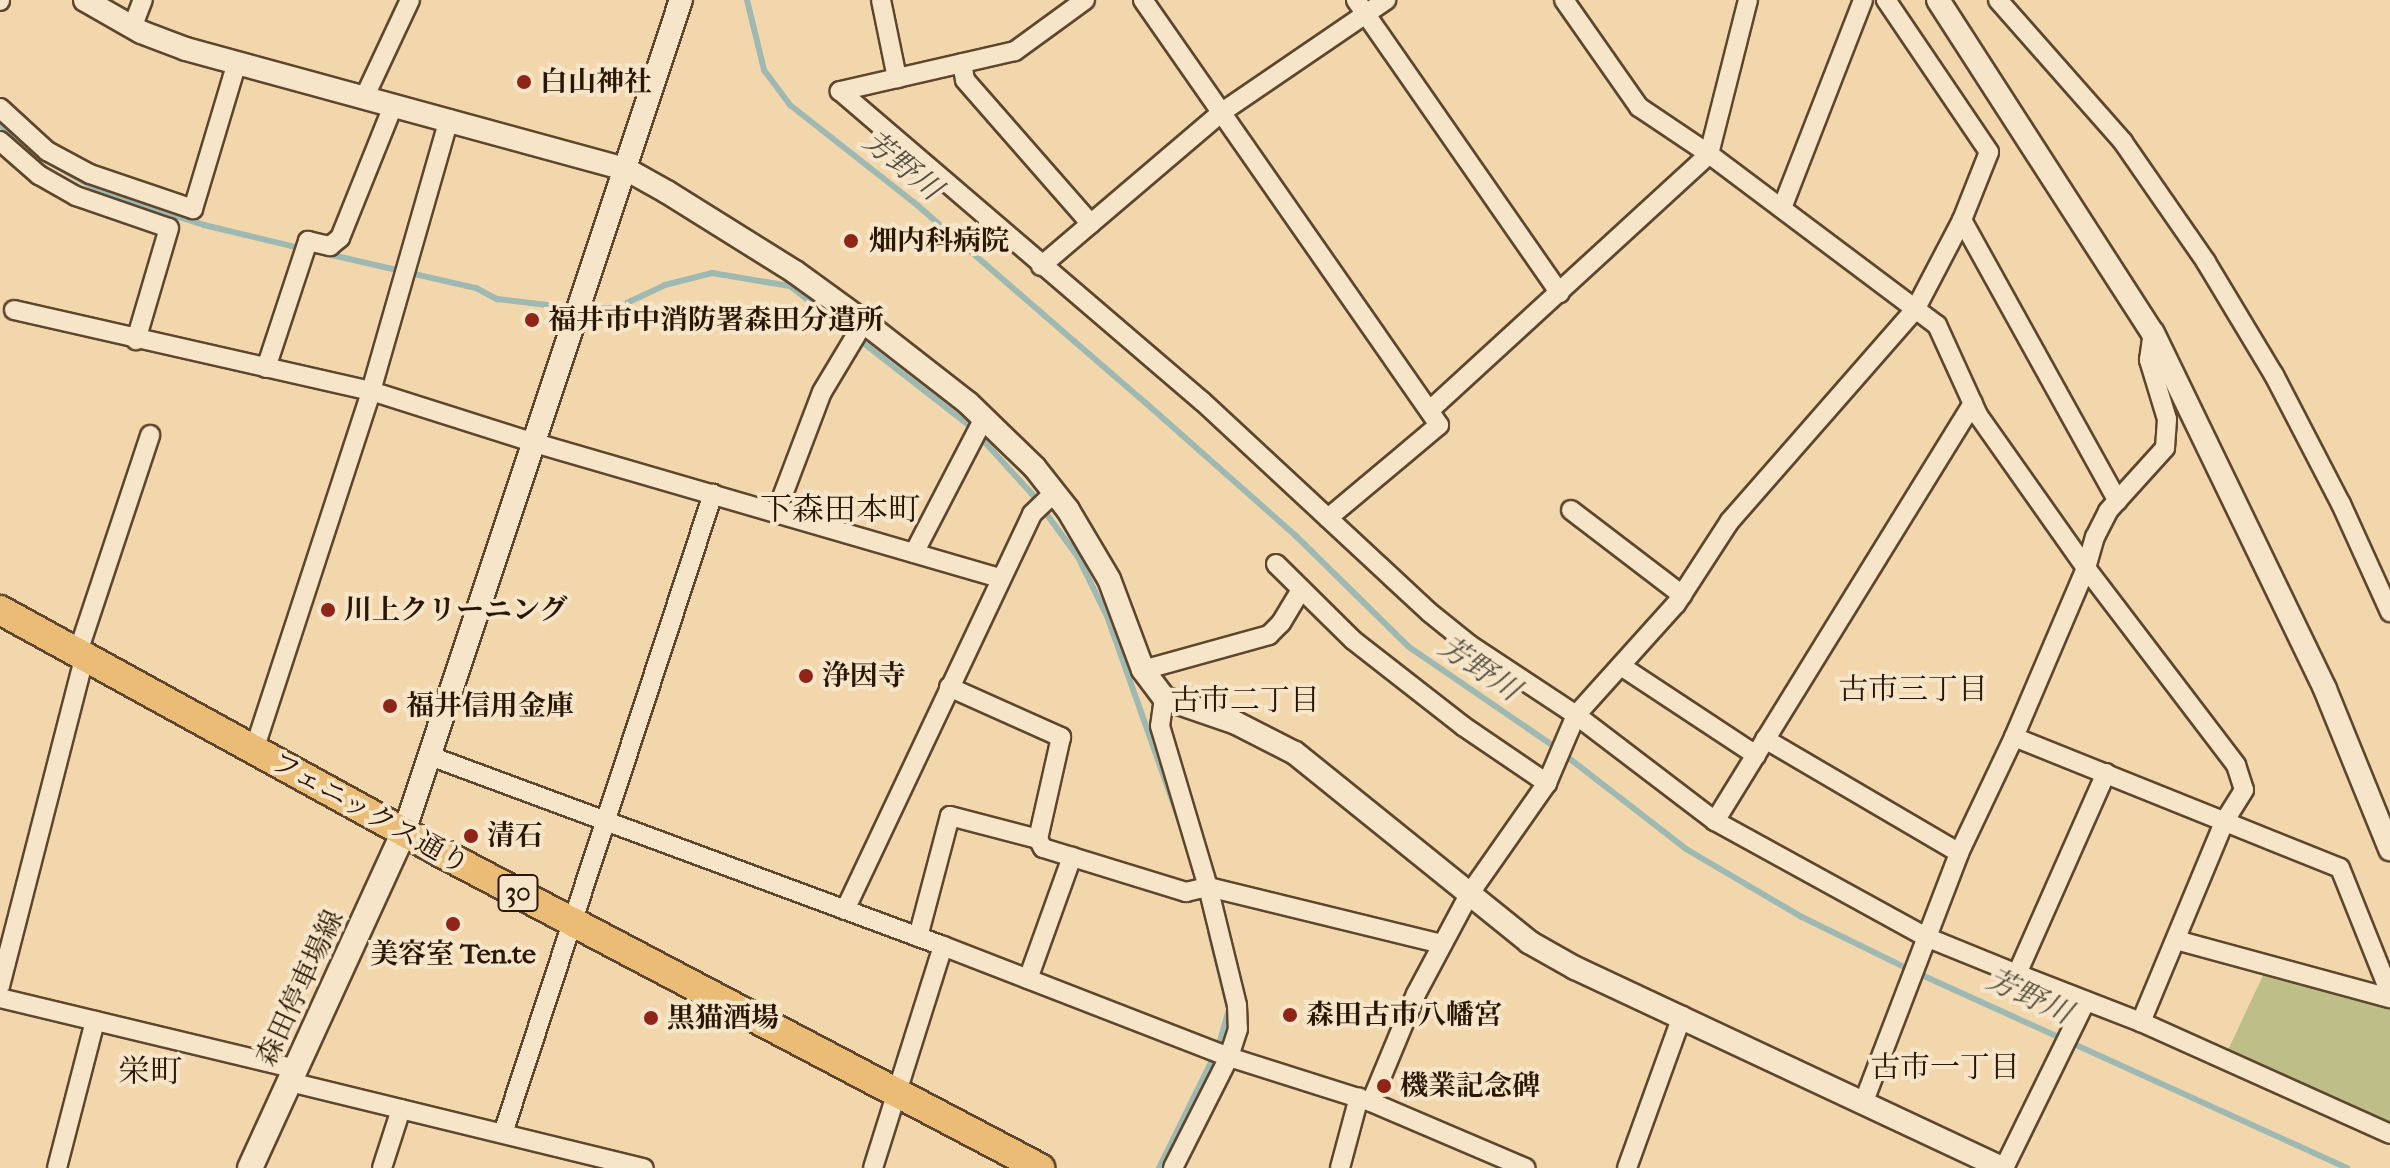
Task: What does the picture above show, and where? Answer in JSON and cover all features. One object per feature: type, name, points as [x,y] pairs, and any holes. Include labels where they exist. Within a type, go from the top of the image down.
[{"type":"main road","name":"フェニックス通り","points":[[0,610],[404,832],[1040,1168]]},
{"type":"main road","name":"森田停車場線","points":[[250,1168],[404,832]]},
{"type":"street","points":[[85,0],[132,28],[186,49],[626,169],[795,272],[864,322],[984,418],[1054,493],[1109,579],[1143,670],[1164,698],[1236,723],[1295,753],[1529,942],[1575,968],[2003,1168],[2085,1003]]},
{"type":"street","points":[[132,28],[143,0]]},
{"type":"street","points":[[365,96],[410,0]]},
{"type":"street","points":[[404,832],[681,0]]},
{"type":"street","points":[[881,0],[897,78]]},
{"type":"street","points":[[1085,0],[1015,51],[840,91],[1202,401],[1429,612],[1470,645],[1576,715],[1715,821],[1926,937],[2085,1003],[2141,1022],[2390,1134]]},
{"type":"street","points":[[1143,0],[1439,425],[1328,518]]},
{"type":"street","points":[[1041,266],[1222,112],[1361,7],[1386,0]]},
{"type":"street","points":[[1564,0],[1639,107],[1709,154],[1937,325],[1973,403],[2086,568],[2236,765],[2244,790],[2225,820],[2141,1022]]},
{"type":"street","points":[[1430,410],[1709,154],[1748,0]]},
{"type":"street","points":[[1782,208],[1863,0]]},
{"type":"street","points":[[1340,1168],[1365,1100],[1442,944],[1470,893],[1547,783],[1576,715],[1682,595],[1730,521],[1915,310],[1962,220],[1989,152],[1886,0]]},
{"type":"street","points":[[1938,0],[2153,333],[2325,689],[2390,849]]},
{"type":"street","points":[[1998,0],[2123,142],[2206,262],[2281,388],[2341,504],[2390,612]]},
{"type":"street","points":[[1361,7],[1560,293]]},
{"type":"street","points":[[0,108],[55,155],[123,188],[193,209],[237,62]]},
{"type":"street","points":[[962,63],[965,80],[1091,224]]},
{"type":"street","points":[[266,368],[308,241],[330,246],[340,238],[394,104]]},
{"type":"street","points":[[254,750],[371,391],[449,119]]},
{"type":"street","points":[[0,141],[44,177],[76,196],[169,228],[136,340]]},
{"type":"street","points":[[44,177],[55,155]]},
{"type":"street","points":[[1962,220],[2118,501]]},
{"type":"street","points":[[14,310],[371,391],[535,443],[1001,578]]},
{"type":"street","points":[[776,513],[822,392],[864,322]]},
{"type":"street","points":[[1864,1101],[1959,853],[2014,737],[2086,568],[2095,537],[2118,501],[2165,448],[2168,433],[2149,360],[2153,333]]},
{"type":"street","points":[[1715,821],[1973,403]]},
{"type":"street","points":[[914,553],[984,418]]},
{"type":"street","points":[[0,986],[80,656],[150,435]]},
{"type":"street","points":[[845,910],[1032,514],[1054,493]]},
{"type":"street","points":[[503,1133],[713,494]]},
{"type":"street","points":[[1571,510],[1682,595]]},
{"type":"street","points":[[1276,564],[1353,640],[1426,697],[1547,783]]},
{"type":"street","points":[[1143,670],[1269,635],[1281,623],[1301,590]]},
{"type":"street","points":[[1621,666],[1760,747],[1959,853]]},
{"type":"street","points":[[949,687],[1061,737],[1038,839],[1043,848],[1186,892],[1208,887],[1442,944]]},
{"type":"street","points":[[1164,698],[1160,726],[1208,887],[1237,1005],[1238,1029],[1229,1057],[1173,1168]]},
{"type":"street","points":[[2014,737],[2340,868],[2390,996]]},
{"type":"street","points":[[430,756],[943,946],[1229,1057],[1365,1100],[1484,1160],[1526,1168]]},
{"type":"street","points":[[2017,974],[2106,773]]},
{"type":"street","points":[[918,937],[950,816],[1038,839]]},
{"type":"street","points":[[1028,979],[1072,857]]},
{"type":"street","points":[[2176,940],[2390,996]]},
{"type":"street","points":[[873,1168],[943,946]]},
{"type":"street","points":[[0,998],[95,1021],[401,1109],[644,1168]]},
{"type":"street","points":[[1627,1168],[1682,1016]]},
{"type":"street","points":[[57,1168],[95,1021]]},
{"type":"street","points":[[382,1168],[401,1109]]},
{"type":"green space","points":[[2268,965],[2390,998],[2390,1133],[2227,1052]]},
{"type":"waterway","name":"芳野川","points":[[747,0],[764,70],[790,105],[917,205],[1139,397],[1296,536],[1409,647],[1552,745],[1686,849],[1802,917],[1904,967],[2348,1168]]},
{"type":"waterway","points":[[0,125],[47,161],[100,191],[204,225],[304,249]]},
{"type":"waterway","points":[[323,253],[476,288],[497,299],[572,308]]},
{"type":"waterway","points":[[583,308],[616,308],[665,285],[712,273],[790,286],[971,427],[1032,494],[1078,557],[1107,616],[1180,822]]},
{"type":"waterway","points":[[1159,1168],[1218,1048],[1229,1009],[1210,933]]},
{"type":"place","name":"白山神社","points":[[524,82]]},
{"type":"place","name":"畑内科病院","points":[[851,241]]},
{"type":"place","name":"福井市中消防署森田分遣所","points":[[532,320]]},
{"type":"place","name":"川上クリーニング","points":[[328,610]]},
{"type":"place","name":"浄因寺","points":[[806,676]]},
{"type":"place","name":"福井信用金庫","points":[[390,706]]},
{"type":"place","name":"清石","points":[[471,836]]},
{"type":"place","name":"美容室 Ten.te","points":[[453,924]]},
{"type":"place","name":"森田古市八幡宮","points":[[1290,1015]]},
{"type":"place","name":"黒猫酒場","points":[[651,1018]]},
{"type":"place","name":"機業記念碑","points":[[1384,1086]]},
{"type":"district","name":"下森田本町","points":[[840,510]]},
{"type":"district","name":"古市三丁目","points":[[1913,690]]},
{"type":"district","name":"古市二丁目","points":[[1245,701]]},
{"type":"district","name":"古市一丁目","points":[[1945,1068]]},
{"type":"district","name":"栄町","points":[[150,1072]]}]
